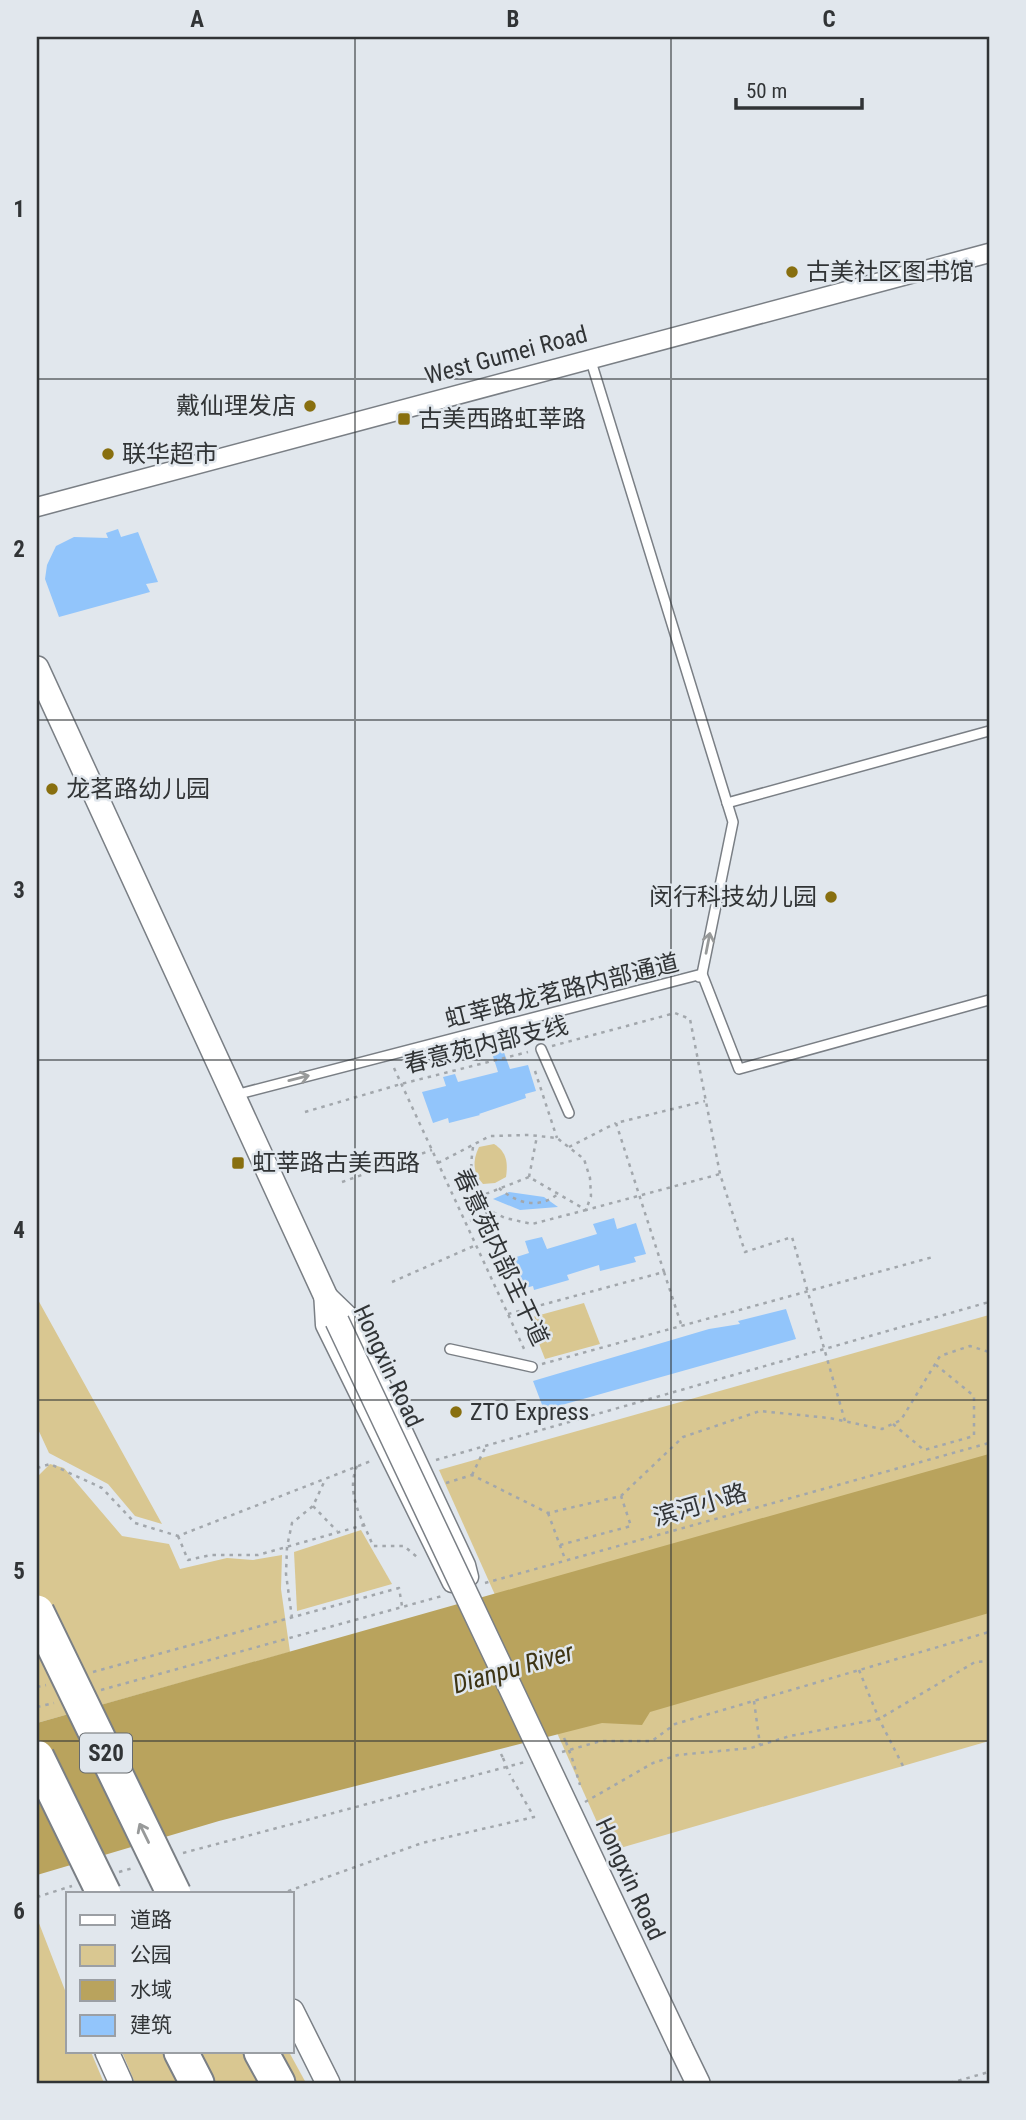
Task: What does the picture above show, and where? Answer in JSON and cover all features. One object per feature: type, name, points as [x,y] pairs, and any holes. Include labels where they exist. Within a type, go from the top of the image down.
[{"type":"highway","name":"S20","points":[[37,1612],[166,1878]]},
{"type":"highway","name":"S20","points":[[37,1757],[97,1884]]},
{"type":"highway","points":[[166,2054],[177,2083]]},
{"type":"highway","points":[[182,2054],[197,2083]]},
{"type":"highway","points":[[246,2054],[260,2083]]},
{"type":"highway","points":[[262,2054],[278,2083]]},
{"type":"street","name":"West Gumei Road","points":[[37,508],[989,253]]},
{"type":"street","name":"Hongxin Road","points":[[37,668],[337,1321],[698,2083]]},
{"type":"street","points":[[323,1291],[349,1316],[466,1565],[469,1577],[452,1583],[325,1325],[323,1291]]},
{"type":"street","points":[[294,2015],[328,2083]]},
{"type":"street","points":[[108,2054],[121,2083]]},
{"type":"lane","name":"虹莘路龙茗路内部通道","points":[[233,1095],[702,974],[733,822],[590,359]]},
{"type":"lane","points":[[727,803],[989,731]]},
{"type":"lane","points":[[694,982],[702,974],[739,1069],[989,1000]]},
{"type":"lane","points":[[541,1049],[569,1113]]},
{"type":"lane","points":[[450,1349],[532,1367]]},
{"type":"path","name":"春意苑内部支线","points":[[305,1112],[401,1084],[675,1013],[690,1019],[705,1101]]},
{"type":"path","name":"春意苑内部主干道","points":[[388,1055],[532,1367],[933,1257]]},
{"type":"path","points":[[533,1064],[557,1138]]},
{"type":"path","points":[[569,1147],[616,1123],[705,1101],[720,1174],[745,1252],[792,1237],[845,1422]]},
{"type":"path","points":[[616,1123],[682,1327]]},
{"type":"path","points":[[438,1163],[490,1136],[557,1138],[584,1159],[590,1178],[591,1196],[586,1210]]},
{"type":"path","points":[[529,1177],[537,1136]]},
{"type":"path","points":[[473,1146],[471,1179],[478,1197],[490,1211],[505,1218],[532,1224],[720,1174]]},
{"type":"path","points":[[342,1182],[432,1150]]},
{"type":"path","points":[[529,1177],[586,1210]]},
{"type":"path","points":[[478,1197],[529,1177]]},
{"type":"path","points":[[499,1188],[513,1200],[528,1203],[541,1203],[558,1194]]},
{"type":"path","points":[[466,1223],[490,1211]]},
{"type":"path","points":[[392,1282],[476,1245]]},
{"type":"path","points":[[508,1314],[664,1272]]},
{"type":"path","points":[[419,1465],[989,1302]]},
{"type":"path","points":[[430,1488],[472,1475],[548,1513],[621,1496],[683,1437],[760,1411],[882,1429],[901,1420],[940,1356],[970,1346],[989,1352]]},
{"type":"path","points":[[892,1424],[924,1450],[974,1436],[974,1396],[935,1364]]},
{"type":"path","name":"滨河小路","points":[[486,1583],[989,1443]]},
{"type":"path","points":[[472,1475],[486,1446]]},
{"type":"path","points":[[37,1468],[50,1464],[103,1488],[135,1522],[177,1536],[388,1455]]},
{"type":"path","points":[[357,1466],[351,1479],[356,1509],[373,1546],[404,1546],[417,1557]]},
{"type":"path","points":[[292,1618],[286,1574],[292,1523],[313,1506],[326,1478]]},
{"type":"path","points":[[560,1545],[631,1526],[621,1496]]},
{"type":"path","points":[[313,1506],[338,1532]]},
{"type":"path","points":[[548,1513],[566,1561]]},
{"type":"path","points":[[177,1536],[188,1560],[211,1555],[258,1555],[364,1525]]},
{"type":"path","points":[[90,1672],[399,1588],[402,1606]]},
{"type":"path","points":[[102,1689],[446,1594]]},
{"type":"path","points":[[556,1754],[601,1741],[652,1741],[675,1724],[989,1632]]},
{"type":"path","points":[[584,1802],[653,1763],[678,1755],[760,1745],[879,1719],[975,1662],[989,1661]]},
{"type":"path","points":[[859,1670],[879,1719],[903,1766]]},
{"type":"path","points":[[37,1687],[50,1683]]},
{"type":"path","points":[[37,1707],[63,1700]]},
{"type":"path","points":[[754,1701],[760,1745]]},
{"type":"path","points":[[565,1740],[581,1791]]},
{"type":"path","points":[[285,1892],[422,1843],[534,1817],[502,1756]]},
{"type":"path","points":[[37,1897],[97,1884],[166,1878],[531,1760]]},
{"type":"path","points":[[950,2083],[989,2072]]},
{"type":"green space","points":[[494,1144],[506,1158],[506,1177],[495,1183],[483,1184],[475,1171],[475,1157],[479,1147]]},
{"type":"green space","points":[[37,1298],[162,1524],[135,1516],[108,1484],[49,1453],[37,1427]]},
{"type":"green space","points":[[584,1303],[600,1344],[545,1359],[529,1318]]},
{"type":"green space","points":[[989,1315],[989,1741],[610,1851],[439,1470]]},
{"type":"green space","points":[[50,1464],[64,1468],[122,1536],[169,1544],[180,1569],[227,1558],[253,1560],[282,1555],[281,1589],[290,1652],[37,1723],[37,1477]]},
{"type":"green space","points":[[361,1530],[392,1584],[297,1611],[294,1552]]},
{"type":"green space","points":[[37,1918],[66,1993],[66,2054],[92,2054],[104,2083],[37,2083]]},
{"type":"green space","points":[[123,2054],[290,2054],[306,2083],[135,2083]]},
{"type":"water","name":"Dianpu River","points":[[989,1454],[989,1613],[650,1712],[642,1725],[602,1723],[219,1821],[37,1875],[37,1723]]},
{"type":"building","points":[[118,529],[121,537],[138,532],[158,582],[146,584],[150,592],[59,617],[45,579],[47,565],[56,546],[74,537],[108,538],[106,533]]},
{"type":"building","points":[[501,1044],[510,1069],[528,1065],[536,1091],[525,1094],[526,1098],[480,1115],[449,1123],[448,1118],[433,1123],[422,1092],[446,1086],[443,1077],[455,1074],[458,1082],[498,1072],[490,1047]]},
{"type":"building","points":[[509,1192],[544,1197],[558,1207],[520,1210],[493,1199]]},
{"type":"building","points":[[614,1218],[617,1229],[636,1223],[646,1254],[634,1257],[636,1262],[600,1271],[599,1265],[567,1275],[569,1280],[534,1290],[533,1286],[521,1289],[510,1259],[529,1253],[525,1241],[542,1237],[547,1249],[597,1234],[593,1224]]},
{"type":"building","points":[[786,1309],[796,1339],[544,1410],[533,1381],[709,1329],[740,1324],[738,1321]]},
{"type":"place","name":"古美社区图书馆","points":[[792,272]]},
{"type":"place","name":"戴仙理发店","points":[[310,406]]},
{"type":"place","name":"古美西路虹莘路","points":[[404,419]]},
{"type":"place","name":"联华超市","points":[[108,454]]},
{"type":"place","name":"龙茗路幼儿园","points":[[52,789]]},
{"type":"place","name":"闵行科技幼儿园","points":[[831,897]]},
{"type":"place","name":"虹莘路古美西路","points":[[238,1163]]},
{"type":"place","name":"ZTO Express","points":[[456,1412]]}]
